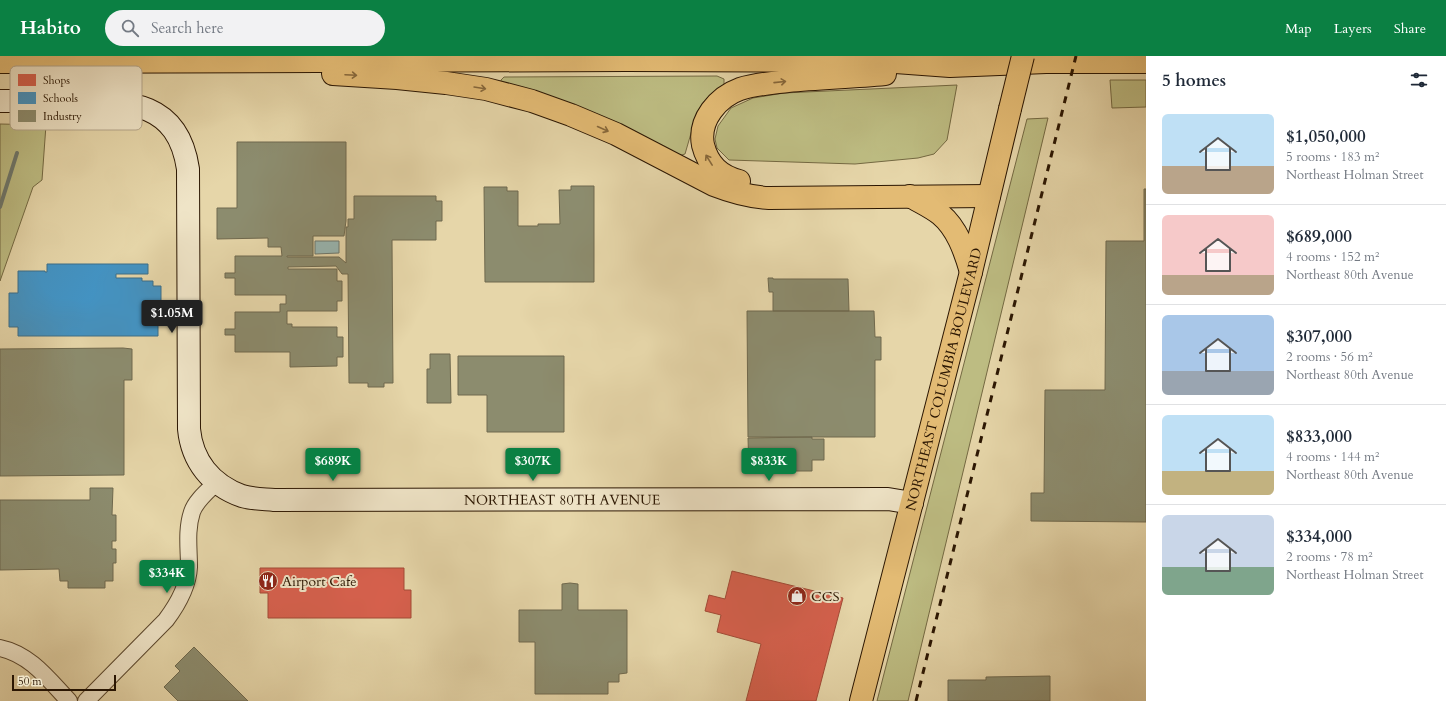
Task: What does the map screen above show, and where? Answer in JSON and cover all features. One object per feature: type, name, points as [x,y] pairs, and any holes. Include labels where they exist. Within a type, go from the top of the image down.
[{"type":"main road","name":"NORTHEAST COLUMBIA BOULEVARD","points":[[861,701],[971,272],[1023,56]]},
{"type":"main road","points":[[0,62],[611,60],[882,61],[950,66]]},
{"type":"main road","points":[[242,61],[330,74],[446,83],[486,89],[532,101],[571,114],[616,134],[714,185],[748,196],[769,198],[910,196],[991,189]]},
{"type":"main road","points":[[991,189],[750,184],[731,179],[713,167],[706,155],[702,139],[702,129],[707,118],[719,103],[730,93],[758,84],[884,74],[950,66],[1046,62],[1146,62]]},
{"type":"main road","points":[[910,196],[930,208],[947,222],[961,243],[971,272]]},
{"type":"street","name":"NORTHEAST 80TH AVENUE","points":[[142,107],[162,118],[172,128],[178,137],[186,160],[188,183],[190,442],[199,464],[217,482],[243,496],[255,499],[274,500],[888,499],[912,503]]},
{"type":"street","points":[[86,701],[166,620],[176,607],[182,595],[189,569],[189,524],[192,511],[203,496],[217,482]]},
{"type":"street","points":[[0,648],[10,650],[26,658],[70,701]]},
{"type":"shaded area","points":[[717,76],[724,79],[724,84],[709,96],[696,116],[685,154],[678,156],[501,85],[501,80],[504,77]]},
{"type":"shaded area","points":[[1110,80],[1146,80],[1146,107],[1112,108]]},
{"type":"shaded area","points":[[957,85],[947,140],[934,154],[918,158],[855,164],[729,160],[717,148],[715,139],[718,126],[731,108],[753,98],[784,93]]},
{"type":"shaded area","points":[[1048,118],[908,701],[877,701],[1027,119]]},
{"type":"shaded area","points":[[0,124],[10,124],[10,130],[46,130],[42,180],[33,187],[0,281]]},
{"type":"water","points":[[315,241],[339,241],[339,253],[315,254]]},
{"type":"building: Shops","points":[[260,568],[404,568],[404,590],[411,590],[411,618],[268,618],[268,593],[260,593]]},
{"type":"building: Shops","points":[[732,571],[843,598],[816,701],[746,701],[761,644],[717,632],[721,615],[705,611],[709,595],[725,599]]},
{"type":"building: Schools","points":[[47,264],[148,264],[148,274],[116,274],[116,278],[142,278],[142,281],[153,281],[153,286],[161,286],[161,321],[158,321],[158,336],[18,336],[18,327],[9,327],[9,293],[18,293],[18,271],[47,272]]},
{"type":"building: Industry","points":[[237,142],[346,142],[346,221],[344,236],[313,236],[313,256],[287,257],[339,257],[346,263],[346,227],[348,227],[348,219],[354,219],[354,196],[436,196],[436,201],[442,201],[442,221],[436,221],[436,240],[392,240],[393,383],[384,383],[384,387],[368,387],[368,383],[349,383],[348,274],[342,274],[336,266],[288,267],[288,269],[337,269],[337,281],[342,281],[342,301],[337,301],[337,311],[287,311],[287,324],[292,324],[292,327],[337,327],[337,337],[343,337],[343,357],[337,357],[337,366],[290,367],[290,352],[235,352],[235,335],[225,335],[225,329],[235,329],[235,312],[280,312],[280,304],[286,304],[286,295],[235,295],[235,278],[225,278],[225,273],[235,273],[235,256],[282,256],[281,247],[268,247],[268,238],[217,239],[217,208],[237,208]]},
{"type":"building: Industry","points":[[571,186],[594,186],[594,282],[485,282],[484,187],[507,187],[507,191],[518,191],[518,226],[538,226],[538,224],[560,224],[559,190],[571,190]]},
{"type":"building: Industry","points":[[1144,189],[1146,189],[1146,522],[1031,521],[1031,493],[1044,493],[1045,390],[1105,390],[1106,241],[1144,241]]},
{"type":"building: Industry","points":[[768,278],[848,279],[849,311],[773,311],[773,292],[769,292]]},
{"type":"building: Industry","points":[[747,311],[874,311],[875,337],[881,337],[881,360],[875,360],[875,437],[748,437]]},
{"type":"building: Industry","points":[[0,349],[132,349],[132,380],[124,380],[124,475],[0,476]]},
{"type":"building: Industry","points":[[430,354],[450,354],[451,403],[427,403],[427,369],[430,369]]},
{"type":"building: Industry","points":[[458,356],[564,356],[564,432],[487,432],[487,395],[458,395]]},
{"type":"building: Industry","points":[[812,437],[812,439],[824,439],[824,460],[812,460],[812,471],[749,471],[748,438]]},
{"type":"building: Industry","points":[[90,488],[113,488],[112,515],[116,515],[116,541],[112,541],[112,549],[116,549],[116,563],[113,563],[113,581],[105,581],[105,588],[68,588],[68,581],[60,581],[59,569],[0,570],[0,500],[90,500]]},
{"type":"building: Industry","points":[[562,584],[578,584],[578,610],[627,610],[627,673],[619,674],[619,682],[608,682],[608,694],[535,694],[535,642],[519,642],[519,610],[562,610]]},
{"type":"building: Industry","points":[[194,647],[248,701],[178,701],[164,687],[180,671],[175,666]]},
{"type":"building: Industry","points":[[1050,676],[1050,701],[948,701],[948,680],[986,680],[986,677]]},
{"type":"waterway","points":[[0,207],[17,153]]},
{"type":"railway","points":[[916,701],[1076,56]]},
{"type":"place","name":"Airport Cafe","points":[[268,581]]},
{"type":"place","name":"CCS","points":[[797,596]]}]
